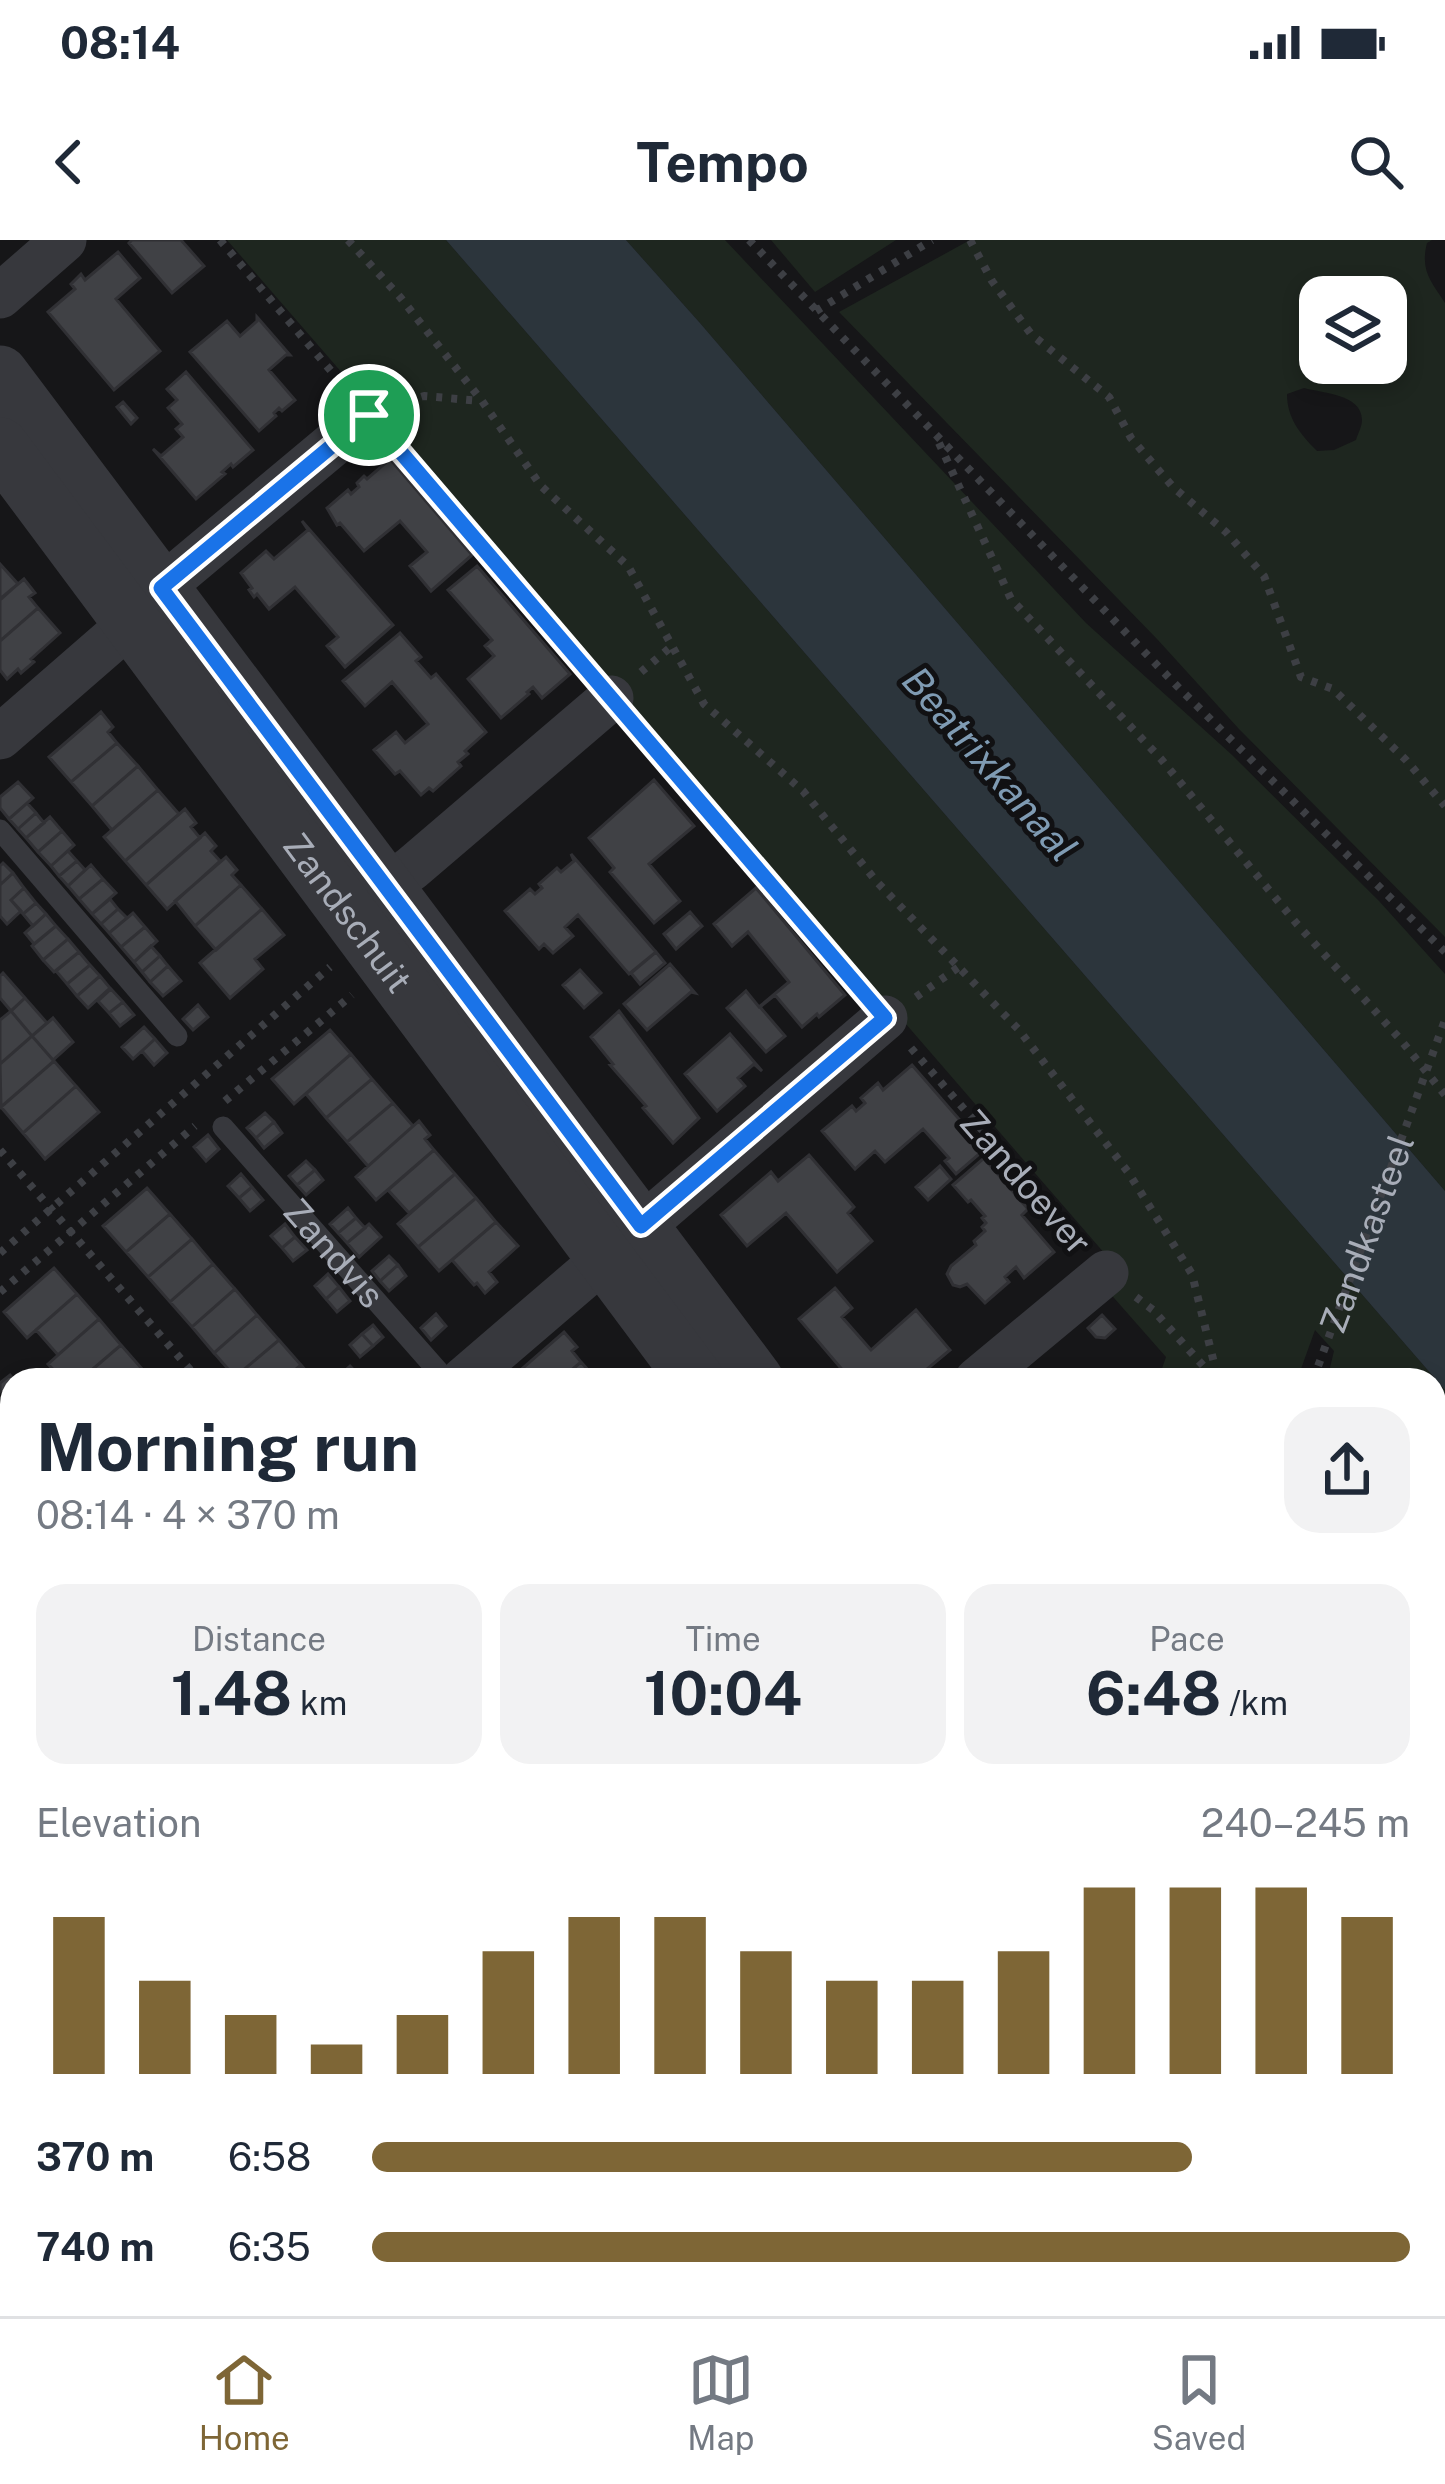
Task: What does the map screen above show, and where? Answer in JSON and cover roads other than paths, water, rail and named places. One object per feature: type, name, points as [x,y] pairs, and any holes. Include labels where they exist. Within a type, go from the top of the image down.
[{"type":"street","points":[[0,296],[64,240]]},
{"type":"street","name":"Zandschuit","points":[[0,374],[146,606],[367,912],[622,1242],[743,1368]]},
{"type":"street","points":[[0,736],[369,415]]},
{"type":"street","name":"Zandschuit","points":[[0,446],[146,606]]},
{"type":"street","points":[[367,912],[611,698]]},
{"type":"street","points":[[477,1368],[885,1018]]},
{"type":"street","name":"Zandschuit","points":[[622,1242],[690,1368]]},
{"type":"street","name":"Zandoever","points":[[991,1368],[1106,1273]]},
{"type":"lane","points":[[0,830],[177,1036]]},
{"type":"lane","name":"Zandvis","points":[[223,1127],[435,1368]]},
{"type":"water","name":"Beatrixkanaal","points":[[446,240],[626,240],[700,323],[1445,1191],[1445,1368],[1426,1368]]}]
